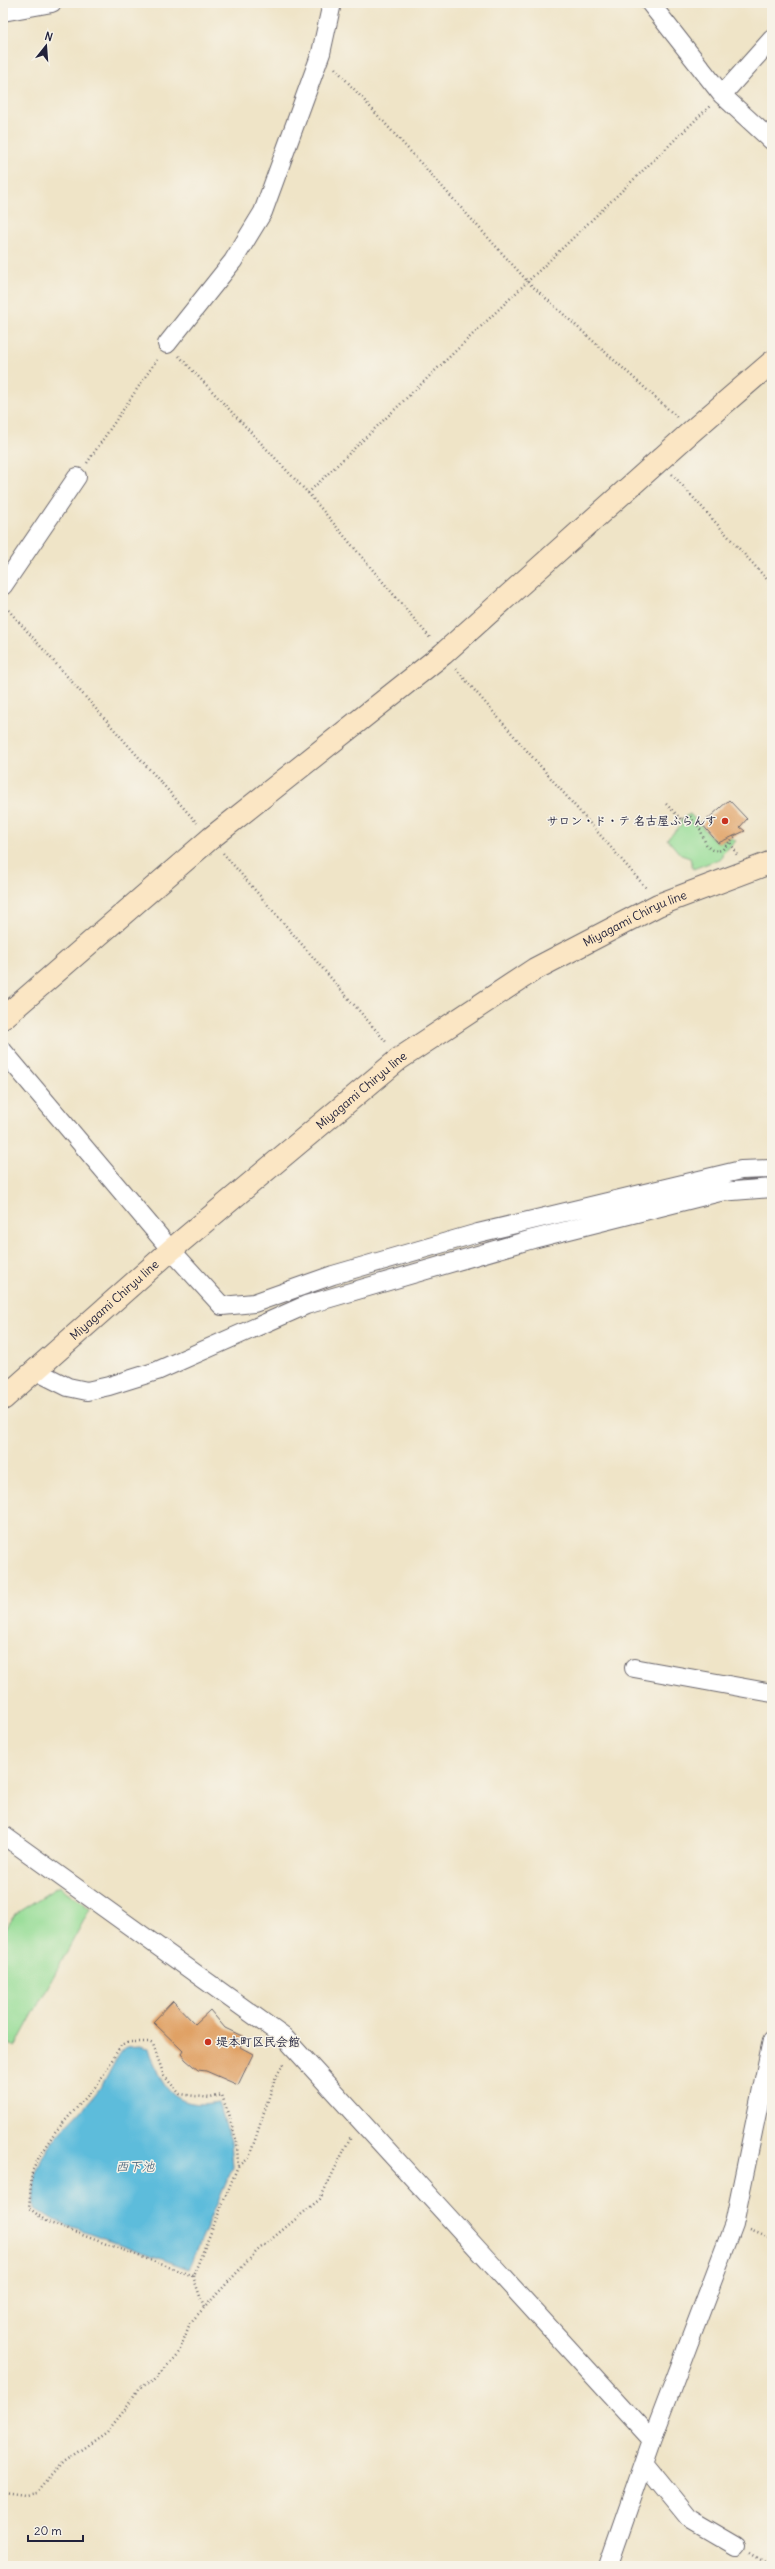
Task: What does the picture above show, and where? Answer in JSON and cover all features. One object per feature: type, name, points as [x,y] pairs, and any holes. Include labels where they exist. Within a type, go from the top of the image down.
[{"type":"street","points":[[3,12],[52,3]]},
{"type":"street","points":[[167,344],[233,261],[263,212],[321,52],[332,3]]},
{"type":"street","points":[[650,3],[722,95],[772,141]]},
{"type":"street","points":[[722,95],[772,39]]},
{"type":"street","points":[[3,1018],[211,838],[443,654],[692,431],[772,362]]},
{"type":"street","points":[[3,586],[77,477]]},
{"type":"street","name":"Miyagami Chiryu line","points":[[3,1399],[171,1250],[399,1058],[535,969],[658,905],[772,862]]},
{"type":"street","points":[[3,1050],[171,1250],[222,1306],[254,1303],[333,1276],[478,1233],[741,1170],[772,1168]]},
{"type":"street","points":[[36,1370],[68,1387],[87,1391],[109,1386],[157,1371],[306,1305],[533,1239],[720,1192],[772,1188]]},
{"type":"street","points":[[634,1668],[772,1693]]},
{"type":"street","points":[[3,1835],[284,2037],[359,2121],[652,2440]]},
{"type":"street","points":[[608,2566],[652,2440],[734,2224],[772,2040]]},
{"type":"street","points":[[644,2463],[688,2517],[736,2545]]},
{"type":"path","points":[[321,52],[529,283],[692,431]]},
{"type":"path","points":[[308,493],[529,283],[722,95]]},
{"type":"path","points":[[77,477],[167,344],[308,493],[443,654],[658,905]]},
{"type":"path","points":[[660,460],[772,585]]},
{"type":"path","points":[[666,804],[682,820],[690,816],[700,830],[703,841],[708,847],[718,851],[731,843],[737,834]]},
{"type":"path","points":[[731,843],[738,857]]},
{"type":"path","points":[[193,2276],[47,2222],[29,2208],[32,2172],[41,2153],[55,2132],[98,2084],[121,2045],[127,2042],[148,2042],[153,2044],[164,2076],[180,2094],[210,2098],[222,2095],[237,2142],[238,2166],[193,2276],[204,2308]]},
{"type":"path","points":[[238,2166],[249,2158],[275,2078],[284,2063],[297,2051]]},
{"type":"path","points":[[3,2492],[25,2495],[36,2493],[63,2462],[107,2432],[127,2407],[139,2387],[154,2381],[179,2352],[190,2323],[257,2251],[320,2199],[359,2121]]},
{"type":"path","points":[[734,2224],[772,2239]]},
{"type":"path","points":[[736,2545],[771,2566]]},
{"type":"green space","points":[[690,814],[717,843],[732,838],[736,841],[722,854],[722,858],[693,869],[690,858],[681,855],[667,839],[682,825],[680,820]]},
{"type":"green space","points":[[59,1886],[90,1909],[15,2047],[3,2041],[3,1934],[15,1914]]},
{"type":"water","name":"西下池","points":[[139,2046],[149,2048],[158,2074],[171,2093],[190,2103],[203,2104],[218,2102],[231,2141],[233,2167],[189,2269],[54,2220],[34,2208],[34,2186],[38,2167],[45,2152],[54,2139],[90,2101],[102,2085],[122,2051],[126,2047]]},
{"type":"building","name":"サロン・ド・テ 名古屋ふらんす","points":[[729,800],[747,819],[740,827],[745,831],[718,843],[702,824]]},
{"type":"building","name":"堤本町区民会館","points":[[173,2001],[195,2024],[210,2010],[225,2028],[244,2037],[240,2047],[253,2054],[238,2085],[206,2071],[198,2070],[181,2054],[183,2051],[153,2022]]},
{"type":"place","name":"サロン・ド・テ 名古屋ふらんす","points":[[725,821]]},
{"type":"place","name":"堤本町区民会館","points":[[208,2042]]}]
